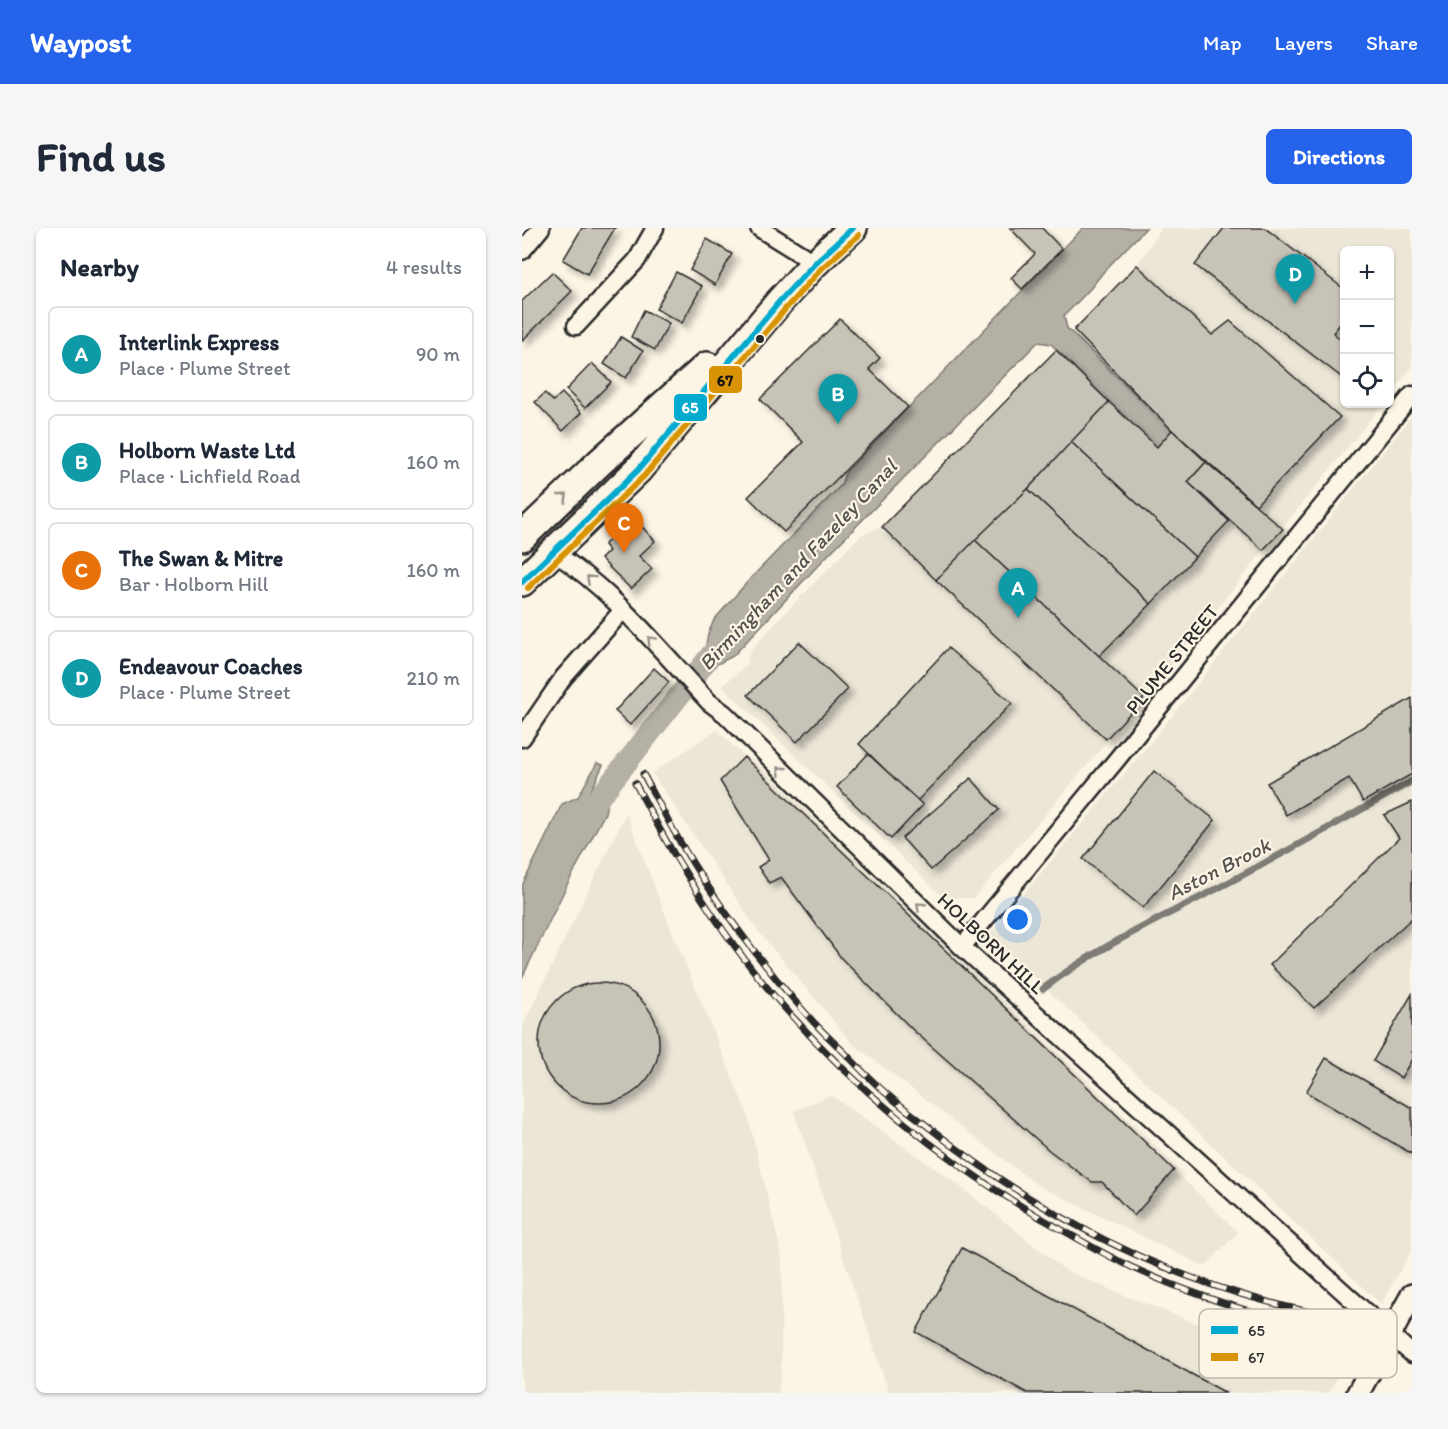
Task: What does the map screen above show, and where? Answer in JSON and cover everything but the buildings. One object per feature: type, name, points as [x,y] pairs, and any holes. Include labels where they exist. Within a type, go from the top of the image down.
[{"type":"main road","points":[[522,582],[638,470],[780,301],[815,263],[853,228]]},
{"type":"main road","points":[[522,537],[599,464],[780,301]]},
{"type":"street","points":[[522,251],[541,228]]},
{"type":"street","points":[[576,326],[637,260],[656,228]]},
{"type":"street","points":[[759,228],[815,263]]},
{"type":"street","name":"PLUME STREET","points":[[962,947],[1412,395]]},
{"type":"street","name":"HOLBORN HILL","points":[[553,552],[575,566],[623,610],[709,702],[962,947],[1362,1309]]},
{"type":"street","points":[[522,738],[563,678],[623,610]]},
{"type":"street","points":[[1397,1322],[1412,1295]]},
{"type":"street","name":"HOLBORN HILL","points":[[1397,1340],[1412,1354]]},
{"type":"street","points":[[1358,1393],[1366,1378]]},
{"type":"shaded area","points":[[1162,228],[1412,228],[1412,367],[1394,390],[1394,246],[1340,246],[1340,408],[1380,408],[1144,698],[974,898],[944,898],[722,686],[746,665],[750,651],[861,535],[882,527],[1137,265]]},
{"type":"shaded area","points":[[1412,416],[1412,1250],[1381,1304],[989,935],[1155,737]]},
{"type":"shaded area","points":[[717,730],[1238,1232],[1205,1267],[1037,1185],[852,1043],[758,931],[652,773]]},
{"type":"shaded area","points":[[626,813],[748,1116],[782,1257],[781,1373],[778,1393],[522,1393],[522,1027]]},
{"type":"shaded area","points":[[831,1095],[961,1187],[1065,1270],[1199,1324],[1199,1378],[1337,1378],[1329,1393],[889,1393],[794,1111]]},
{"type":"water","points":[[1083,228],[1146,228],[1064,316],[1067,328],[1172,430],[1157,447],[1051,344],[1038,342],[824,559],[733,656],[706,670],[700,663],[714,620],[750,579],[841,485],[845,473]]},
{"type":"water","points":[[597,763],[603,765],[591,791],[612,780],[605,813],[522,978],[522,886],[562,804],[578,797]]},
{"type":"waterway","name":"Birmingham and Fazeley Canal","points":[[594,804],[722,641]]},
{"type":"waterway","name":"Aston Brook","points":[[1043,989],[1107,947],[1412,781]]},
{"type":"railway","points":[[643,774],[691,860],[720,905],[757,954],[818,1027],[897,1102],[969,1158],[1014,1188],[1107,1241],[1206,1283],[1298,1309]]},
{"type":"railway","points":[[635,783],[666,841],[699,895],[736,948],[807,1033],[876,1099],[951,1159],[1031,1212],[1121,1262],[1160,1280],[1244,1309]]},
{"type":"transit line","name":"65","points":[[522,582],[638,470],[780,301],[815,263],[853,228]]},
{"type":"transit line","name":"67","points":[[528,588],[644,476],[787,307],[821,269],[859,235]]},
{"type":"place","name":"Endeavour Coaches","points":[[1295,304]]},
{"type":"place","name":"Holborn Waste Ltd","points":[[838,424]]},
{"type":"place","name":"The Swan & Mitre","points":[[624,553]]},
{"type":"place","name":"Interlink Express","points":[[1018,618]]}]
